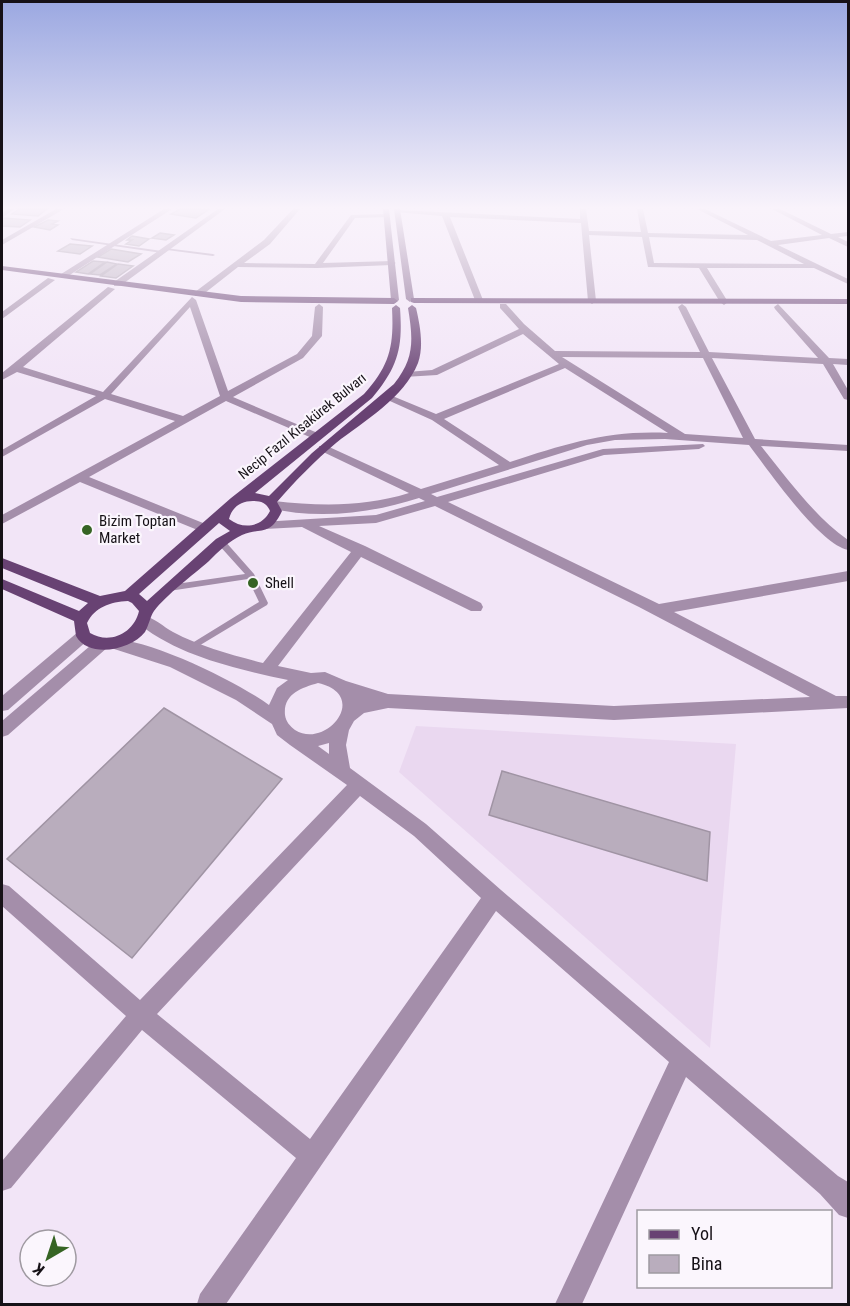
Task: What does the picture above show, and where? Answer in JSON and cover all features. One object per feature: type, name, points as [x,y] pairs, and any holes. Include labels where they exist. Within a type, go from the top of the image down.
[{"type":"main road","points":[[17,270],[114,286]]},
{"type":"main road","name":"Necip Fazıl Kısakürek Bulvarı","points":[[272,503],[319,442],[386,377],[394,359],[398,335],[393,270]]},
{"type":"main road","name":"Necip Fazıl Kısakürek Bulvarı","points":[[238,500],[386,397],[407,375],[414,362],[416,329],[408,270]]},
{"type":"main road","points":[[2,274],[114,286],[235,305],[320,307],[478,300],[849,302]]},
{"type":"main road","points":[[195,297],[395,304]]},
{"type":"main road","points":[[413,303],[503,306],[849,308]]},
{"type":"main road","points":[[128,596],[224,512],[229,505],[238,500],[255,497],[272,503],[275,515],[265,525],[255,529],[241,530],[227,525],[223,520],[224,512]]},
{"type":"main road","points":[[146,615],[137,599],[128,596],[112,597],[90,608],[82,618],[80,628],[83,636],[91,642],[107,644],[133,635],[146,615],[169,588],[222,542],[241,530]]},
{"type":"main road","points":[[2,563],[100,602]]},
{"type":"main road","points":[[2,584],[82,618]]},
{"type":"street","points":[[62,276],[72,270]]},
{"type":"street","points":[[2,377],[16,368],[114,286],[137,270]]},
{"type":"street","points":[[2,454],[105,395],[195,297],[229,270]]},
{"type":"street","points":[[466,270],[478,300]]},
{"type":"street","points":[[589,270],[592,301]]},
{"type":"street","points":[[705,270],[724,302]]},
{"type":"street","points":[[825,270],[849,282]]},
{"type":"street","points":[[2,316],[51,280]]},
{"type":"street","points":[[195,297],[225,397],[841,702]]},
{"type":"street","points":[[503,306],[522,331],[566,364],[686,442]]},
{"type":"street","points":[[2,520],[300,356],[317,336],[320,307]]},
{"type":"street","points":[[682,307],[708,355],[745,434],[799,501],[826,530],[849,546]]},
{"type":"street","points":[[778,307],[826,361],[849,397]]},
{"type":"street","points":[[407,375],[434,373],[522,331]]},
{"type":"street","points":[[555,354],[708,355],[849,362]]},
{"type":"street","points":[[436,418],[566,364]]},
{"type":"street","points":[[16,368],[183,420]]},
{"type":"street","points":[[386,397],[436,418],[507,465]]},
{"type":"street","points":[[272,503],[316,510],[365,509],[585,441],[615,437],[849,448]]},
{"type":"street","points":[[265,525],[305,525],[376,519],[603,452],[686,442]]},
{"type":"street","points":[[78,477],[204,528]]},
{"type":"street","points":[[305,525],[360,549],[476,608]]},
{"type":"street","points":[[266,670],[360,549]]},
{"type":"street","points":[[656,610],[849,576]]},
{"type":"street","points":[[146,615],[155,630],[192,647],[266,670],[327,679],[343,687],[388,701],[614,713],[841,702]]},
{"type":"street","points":[[2,705],[83,636]]},
{"type":"street","points":[[2,730],[107,644],[147,653],[243,695],[259,704],[276,719]]},
{"type":"street","points":[[308,678],[286,689],[278,698],[275,709],[276,719],[281,729],[420,830],[494,897],[839,1190],[849,1206]]},
{"type":"street","points":[[343,687],[350,700],[346,721],[336,744],[337,757],[351,779]]},
{"type":"street","points":[[291,736],[312,740],[323,738],[359,708],[388,701]]},
{"type":"street","points":[[2,1179],[141,1015],[351,779]]},
{"type":"street","points":[[210,1305],[494,897]]},
{"type":"street","points":[[4,900],[312,1156]]},
{"type":"street","points":[[568,1305],[683,1058]]},
{"type":"lane","points":[[192,647],[264,603],[251,576],[222,542]]},
{"type":"lane","points":[[169,588],[251,576]]},
{"type":"shaded area","points":[[416,726],[736,744],[710,1048],[399,772]]},
{"type":"building","points":[[79,270],[94,270],[88,274],[76,272]]},
{"type":"building","points":[[96,270],[108,270],[100,275],[90,274]]},
{"type":"building","points":[[110,270],[127,270],[116,278],[101,276]]},
{"type":"building","points":[[164,708],[282,779],[132,958],[7,859]]},
{"type":"building","points":[[502,771],[710,832],[707,881],[489,815]]},
{"type":"place","name":"Bizim Toptan Market","points":[[87,530]]},
{"type":"place","name":"Shell","points":[[253,583]]}]
